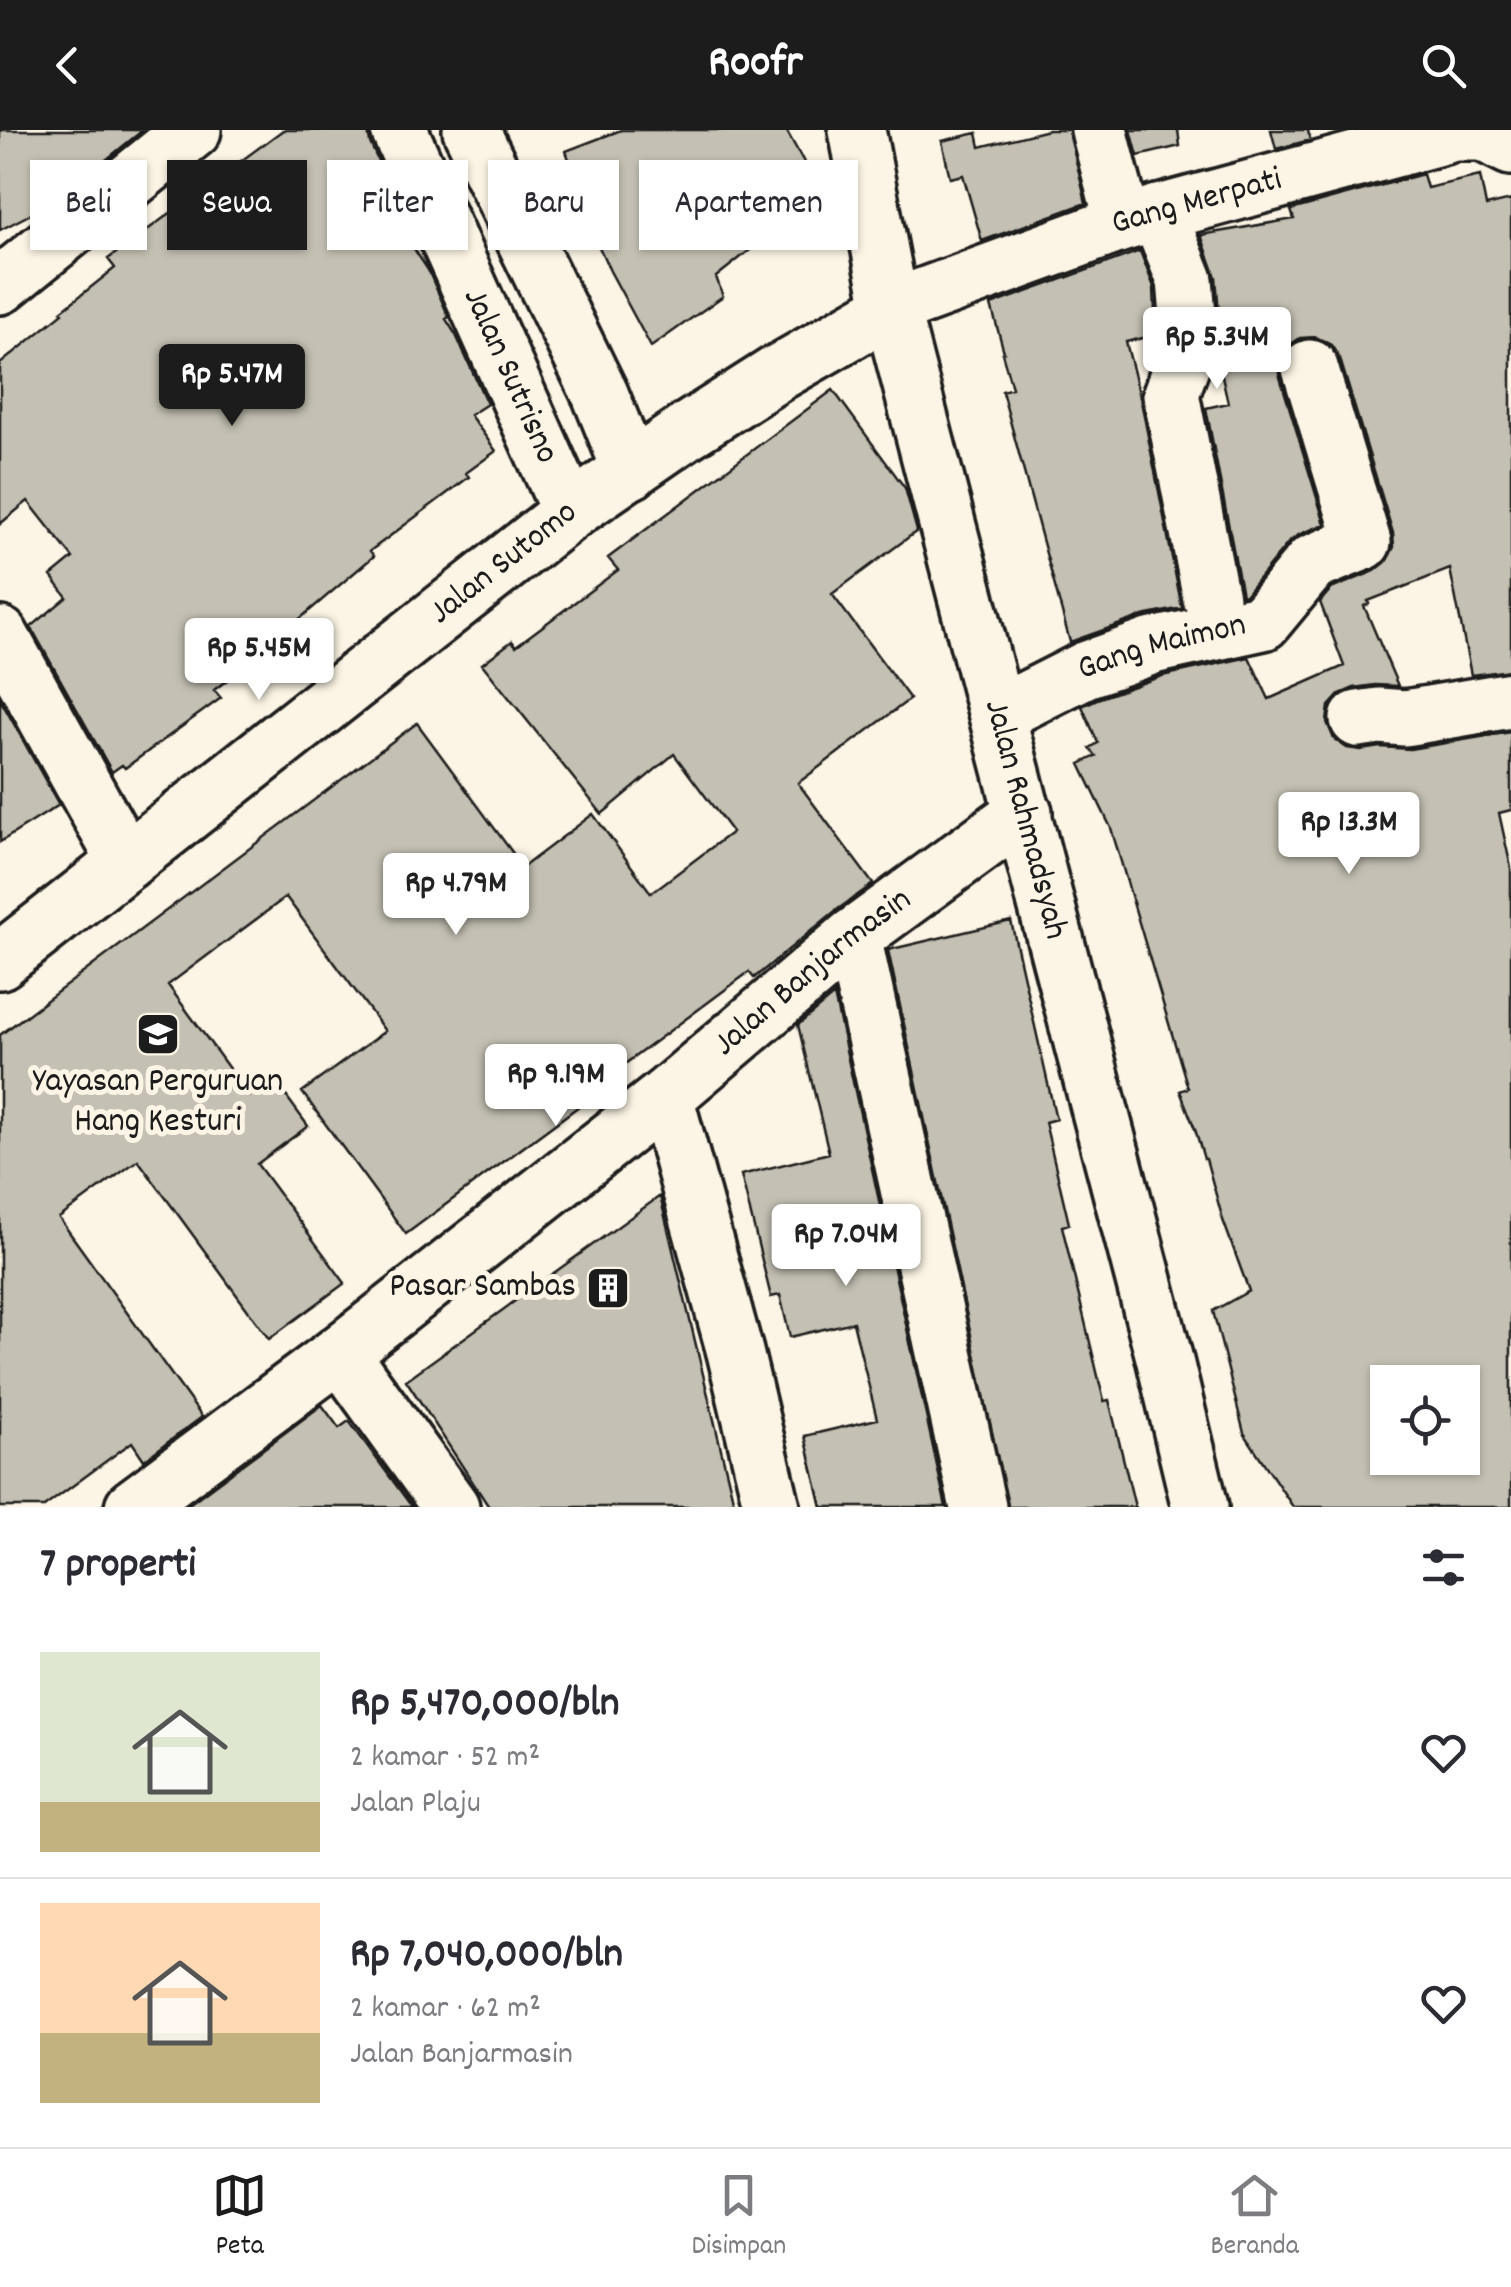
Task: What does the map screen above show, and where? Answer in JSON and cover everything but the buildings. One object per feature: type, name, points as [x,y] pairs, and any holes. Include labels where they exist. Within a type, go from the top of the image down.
[{"type":"street","points":[[0,286],[193,130]]},
{"type":"street","name":"Jalan Sutrisno","points":[[399,130],[570,512]]},
{"type":"street","name":"Jalan Sutrisno","points":[[471,130],[600,394],[631,471]]},
{"type":"street","name":"Jalan Rahmadsyah","points":[[857,130],[891,308],[1024,812],[1200,1507]]},
{"type":"street","points":[[1100,130],[1141,218],[1185,280],[1190,326],[1171,394],[1210,598]]},
{"type":"street","name":"Gang Merpati","points":[[891,308],[1141,218],[1454,133],[1483,133],[1511,146]]},
{"type":"street","name":"Jalan Sutomo","points":[[0,961],[570,512],[778,372],[891,308]]},
{"type":"street","name":"Gang Maimon","points":[[998,714],[1086,670],[1153,646],[1263,622],[1312,563],[1363,542],[1310,368]]},
{"type":"street","points":[[0,635],[126,862]]},
{"type":"street","points":[[1358,719],[1405,718],[1511,700]]},
{"type":"street","name":"Jalan Banjarmasin","points":[[133,1507],[340,1353],[665,1097],[853,937],[1024,812]]},
{"type":"street","points":[[853,937],[978,1507]]},
{"type":"street","points":[[665,1097],[735,1352],[772,1507]]},
{"type":"street","points":[[340,1353],[451,1507]]},
{"type":"place","name":"Yayasan Perguruan Hang Kesturi","points":[[158,1034]]},
{"type":"place","name":"Pasar Sambas","points":[[608,1288]]}]
